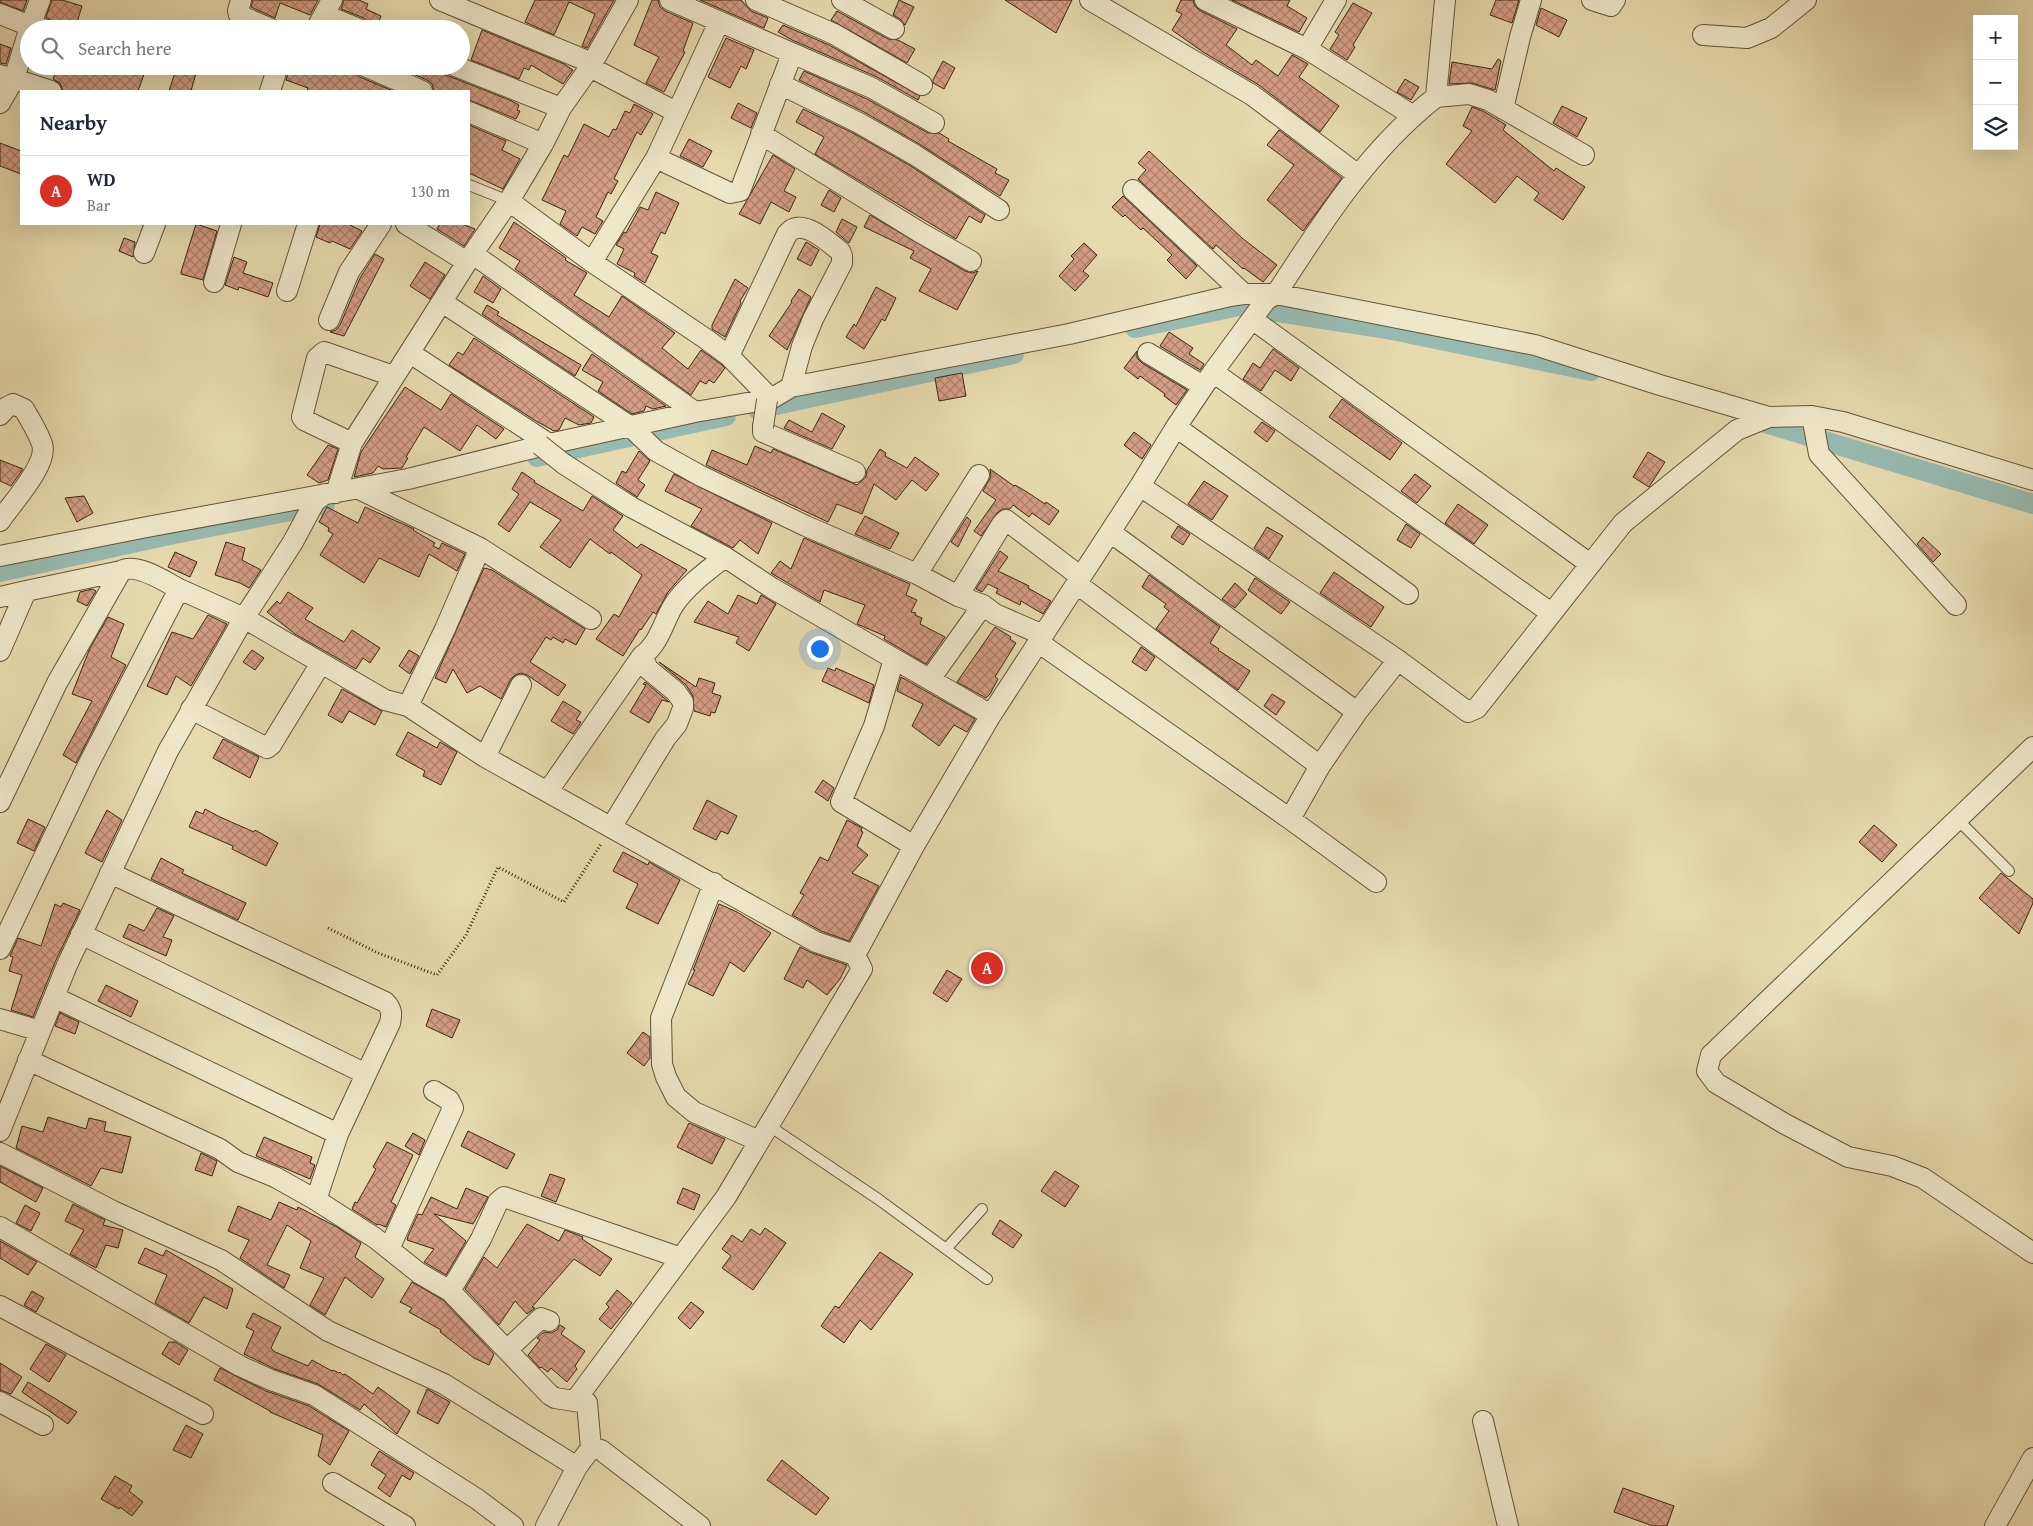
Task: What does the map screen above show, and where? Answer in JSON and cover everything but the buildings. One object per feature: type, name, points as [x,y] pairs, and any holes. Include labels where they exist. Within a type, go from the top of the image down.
[{"type":"street","points":[[35,20],[40,0]]},
{"type":"street","points":[[242,0],[238,12],[239,15],[250,20]]},
{"type":"street","points":[[440,0],[591,65],[676,112]]},
{"type":"street","points":[[670,0],[872,88],[934,123]]},
{"type":"street","points":[[756,0],[834,34],[922,85]]},
{"type":"street","points":[[842,0],[894,29]]},
{"type":"street","points":[[1090,0],[1252,95],[1358,175]]},
{"type":"street","points":[[1205,0],[1307,49],[1412,115]]},
{"type":"street","points":[[1307,49],[1336,0]]},
{"type":"street","points":[[1436,97],[1445,0]]},
{"type":"street","points":[[1503,109],[1531,0]]},
{"type":"street","points":[[1592,0],[1611,6],[1615,0]]},
{"type":"street","points":[[1703,35],[1747,38],[1771,28],[1806,0]]},
{"type":"street","points":[[0,1131],[4,1109],[28,1060],[81,934],[168,750],[191,708],[244,618],[293,542],[326,496],[352,444],[393,376],[509,201],[543,144],[561,108],[591,65],[627,1]]},
{"type":"street","points":[[0,14],[20,22]]},
{"type":"street","points":[[324,15],[336,20]]},
{"type":"street","points":[[592,262],[656,158],[719,22]]},
{"type":"street","points":[[0,103],[7,77],[20,52]]},
{"type":"street","points":[[656,158],[730,193],[736,194],[743,187],[792,54]]},
{"type":"street","points":[[470,72],[561,108]]},
{"type":"street","points":[[270,90],[275,75]]},
{"type":"street","points":[[386,75],[420,90]]},
{"type":"street","points":[[7,77],[48,90]]},
{"type":"street","points":[[780,84],[859,123],[915,155],[999,210]]},
{"type":"street","points":[[570,1400],[577,1398],[673,1255],[726,1197],[858,960],[914,846],[991,715],[1208,379],[1358,175],[1412,115],[1436,97],[1469,94],[1488,100],[1584,155]]},
{"type":"street","points":[[470,112],[543,144]]},
{"type":"street","points":[[762,134],[971,261]]},
{"type":"street","points":[[1133,190],[1244,294],[1590,564]]},
{"type":"street","points":[[509,201],[592,262],[729,356],[770,400]]},
{"type":"street","points":[[144,253],[155,225]]},
{"type":"street","points":[[214,282],[231,225]]},
{"type":"street","points":[[286,291],[308,225]]},
{"type":"street","points":[[329,320],[349,272],[380,225]]},
{"type":"street","points":[[408,225],[470,258],[696,412]]},
{"type":"street","points":[[729,356],[787,234],[797,226],[805,228],[835,247],[842,256],[839,269],[813,318],[802,346],[791,388]]},
{"type":"street","points":[[0,556],[363,490],[544,444],[696,412],[770,400],[791,388],[1069,334],[1244,294]]},
{"type":"street","points":[[442,302],[631,427],[656,451],[701,476],[797,522],[917,574],[958,596],[982,605],[1041,638],[1376,882]]},
{"type":"street","points":[[1262,307],[1535,344],[1660,384],[1815,430],[1843,422],[2033,480]]},
{"type":"street","points":[[352,444],[304,420],[302,417],[317,358],[324,352],[393,376]]},
{"type":"street","points":[[410,353],[544,444],[564,464],[631,507],[726,558],[772,588],[991,715]]},
{"type":"street","points":[[1148,353],[1208,379],[1551,613]]},
{"type":"street","points":[[770,400],[763,427],[764,432],[855,472]]},
{"type":"street","points":[[0,414],[7,407],[14,404],[24,408],[43,445],[42,459],[32,478],[0,521]]},
{"type":"street","points":[[1140,486],[1398,660],[1468,712],[1478,708],[1623,523],[1737,430],[1770,417]]},
{"type":"street","points":[[1176,427],[1408,594]]},
{"type":"street","points":[[1815,430],[1819,454],[1956,605]]},
{"type":"street","points":[[917,574],[979,475]]},
{"type":"street","points":[[363,490],[480,548],[591,619]]},
{"type":"street","points":[[958,596],[1006,520],[1079,581],[1320,766]]},
{"type":"street","points":[[1110,532],[1358,712]]},
{"type":"street","points":[[408,706],[480,548]]},
{"type":"street","points":[[548,792],[642,656],[657,639],[674,604],[702,575],[726,558]]},
{"type":"street","points":[[0,597],[130,568],[142,571],[244,618],[385,700],[408,706],[486,757],[548,792],[714,883],[816,942],[858,960]]},
{"type":"street","points":[[0,802],[57,683],[121,571]]},
{"type":"street","points":[[0,949],[88,765],[180,589]]},
{"type":"street","points":[[0,651],[26,591]]},
{"type":"street","points":[[930,679],[982,605]]},
{"type":"street","points":[[612,826],[665,738],[677,724],[683,708],[676,692],[648,669],[642,656]]},
{"type":"street","points":[[894,659],[874,726],[841,802],[914,846]]},
{"type":"street","points":[[1290,818],[1320,766],[1398,660]]},
{"type":"street","points":[[191,708],[267,748],[271,745],[321,663]]},
{"type":"street","points":[[486,757],[521,685]]},
{"type":"street","points":[[2033,746],[1711,1055],[1707,1071],[1716,1083],[1785,1124],[1848,1157],[1892,1166],[1923,1178],[2033,1253]]},
{"type":"street","points":[[110,872],[390,1006],[392,1013],[390,1023],[338,1134],[316,1200]]},
{"type":"street","points":[[714,883],[661,1018],[662,1064],[676,1097],[694,1112],[732,1128],[761,1135]]},
{"type":"street","points":[[81,934],[366,1074]]},
{"type":"street","points":[[54,997],[338,1134]]},
{"type":"street","points":[[0,1019],[40,1031]]},
{"type":"street","points":[[28,1060],[220,1149],[238,1162],[275,1177],[316,1200],[389,1249],[419,1273],[450,1291],[536,1383],[570,1400],[591,1448]]},
{"type":"street","points":[[389,1249],[453,1108],[449,1100],[434,1091]]},
{"type":"street","points":[[0,1153],[113,1211],[221,1260],[328,1331],[444,1384],[575,1466]]},
{"type":"street","points":[[450,1291],[482,1240],[498,1202],[504,1196],[673,1255]]},
{"type":"street","points":[[0,1227],[240,1366],[271,1380],[314,1395],[477,1499],[513,1526]]},
{"type":"street","points":[[0,1306],[203,1414]]},
{"type":"street","points":[[507,1350],[541,1318],[549,1320]]},
{"type":"street","points":[[0,1402],[43,1425]]},
{"type":"street","points":[[1483,1421],[1508,1526]]},
{"type":"street","points":[[546,1526],[575,1466],[591,1448]]},
{"type":"street","points":[[591,1448],[601,1450],[700,1526]]},
{"type":"street","points":[[1995,1526],[2033,1458]]},
{"type":"street","points":[[333,1483],[405,1526]]},
{"type":"lane","points":[[470,185],[509,201]]},
{"type":"lane","points":[[1957,819],[2009,871]]},
{"type":"lane","points":[[761,1135],[878,1199],[987,1279]]},
{"type":"lane","points":[[946,1249],[982,1209]]},
{"type":"path","points":[[328,928],[378,953],[437,975],[466,935],[498,868],[564,902],[612,826]]},
{"type":"waterway","points":[[1135,328],[1239,306],[1387,329],[1591,371]]},
{"type":"waterway","points":[[757,409],[1014,354]]},
{"type":"waterway","points":[[537,457],[726,416]]},
{"type":"waterway","points":[[1752,419],[2033,504]]},
{"type":"waterway","points":[[0,572],[174,534],[325,504]]},
{"type":"place","name":"WD","points":[[987,968]]}]
